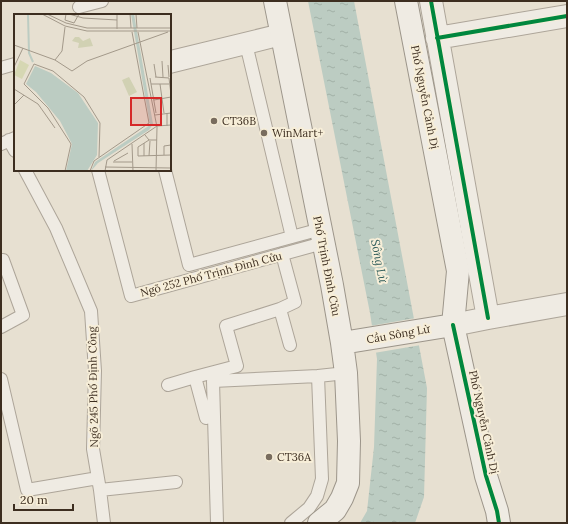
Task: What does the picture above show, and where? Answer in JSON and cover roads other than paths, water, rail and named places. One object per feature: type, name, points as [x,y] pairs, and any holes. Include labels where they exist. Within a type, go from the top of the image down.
[{"type":"main road","name":"Phố Trịnh Đình Cửu","points":[[275,1],[322,236],[346,372],[349,441],[348,483],[335,510],[319,523]]},
{"type":"main road","name":"Phố Nguyễn Cảnh Dị","points":[[406,1],[458,271],[453,325],[486,476],[497,511],[498,523]]},
{"type":"main road","points":[[431,1],[488,318]]},
{"type":"main road","points":[[437,38],[567,16]]},
{"type":"main road","name":"Cầu Sông Lừ","points":[[342,343],[430,329],[567,304]]},
{"type":"lane","points":[[78,8],[102,1]]},
{"type":"lane","points":[[171,67],[247,48],[282,34]]},
{"type":"lane","points":[[171,57],[282,34]]},
{"type":"lane","points":[[247,48],[292,237]]},
{"type":"lane","points":[[1,68],[14,64]]},
{"type":"lane","name":"Ngõ 245 Phố Định Công","points":[[26,171],[56,228],[91,311],[95,371],[93,448],[104,523]]},
{"type":"lane","name":"Ngõ 252 Phố Trịnh Đình Cửu","points":[[98,171],[131,296],[282,254],[322,236]]},
{"type":"lane","points":[[157,171],[185,281]]},
{"type":"lane","points":[[165,171],[189,265],[292,237],[322,236]]},
{"type":"lane","points":[[168,385],[237,366],[226,326],[280,309],[295,302],[282,254]]},
{"type":"lane","points":[[1,260],[3,260],[23,315],[1,327]]},
{"type":"lane","points":[[280,309],[290,345]]},
{"type":"lane","points":[[217,523],[213,381],[318,376],[346,372]]},
{"type":"lane","points":[[291,523],[309,508],[317,496],[322,479],[318,376]]},
{"type":"lane","points":[[195,377],[206,418]]},
{"type":"lane","points":[[1,380],[27,490],[99,484],[176,482]]},
{"type":"water","name":"Sông Lừ","points":[[308,1],[354,1],[427,388],[424,497],[415,523],[360,523],[367,511],[374,447],[377,359],[370,313]]},
{"type":"place","name":"CT36B","points":[[214,121]]},
{"type":"place","name":"WinMart+","points":[[264,133]]},
{"type":"place","name":"CT36A","points":[[269,457]]}]
